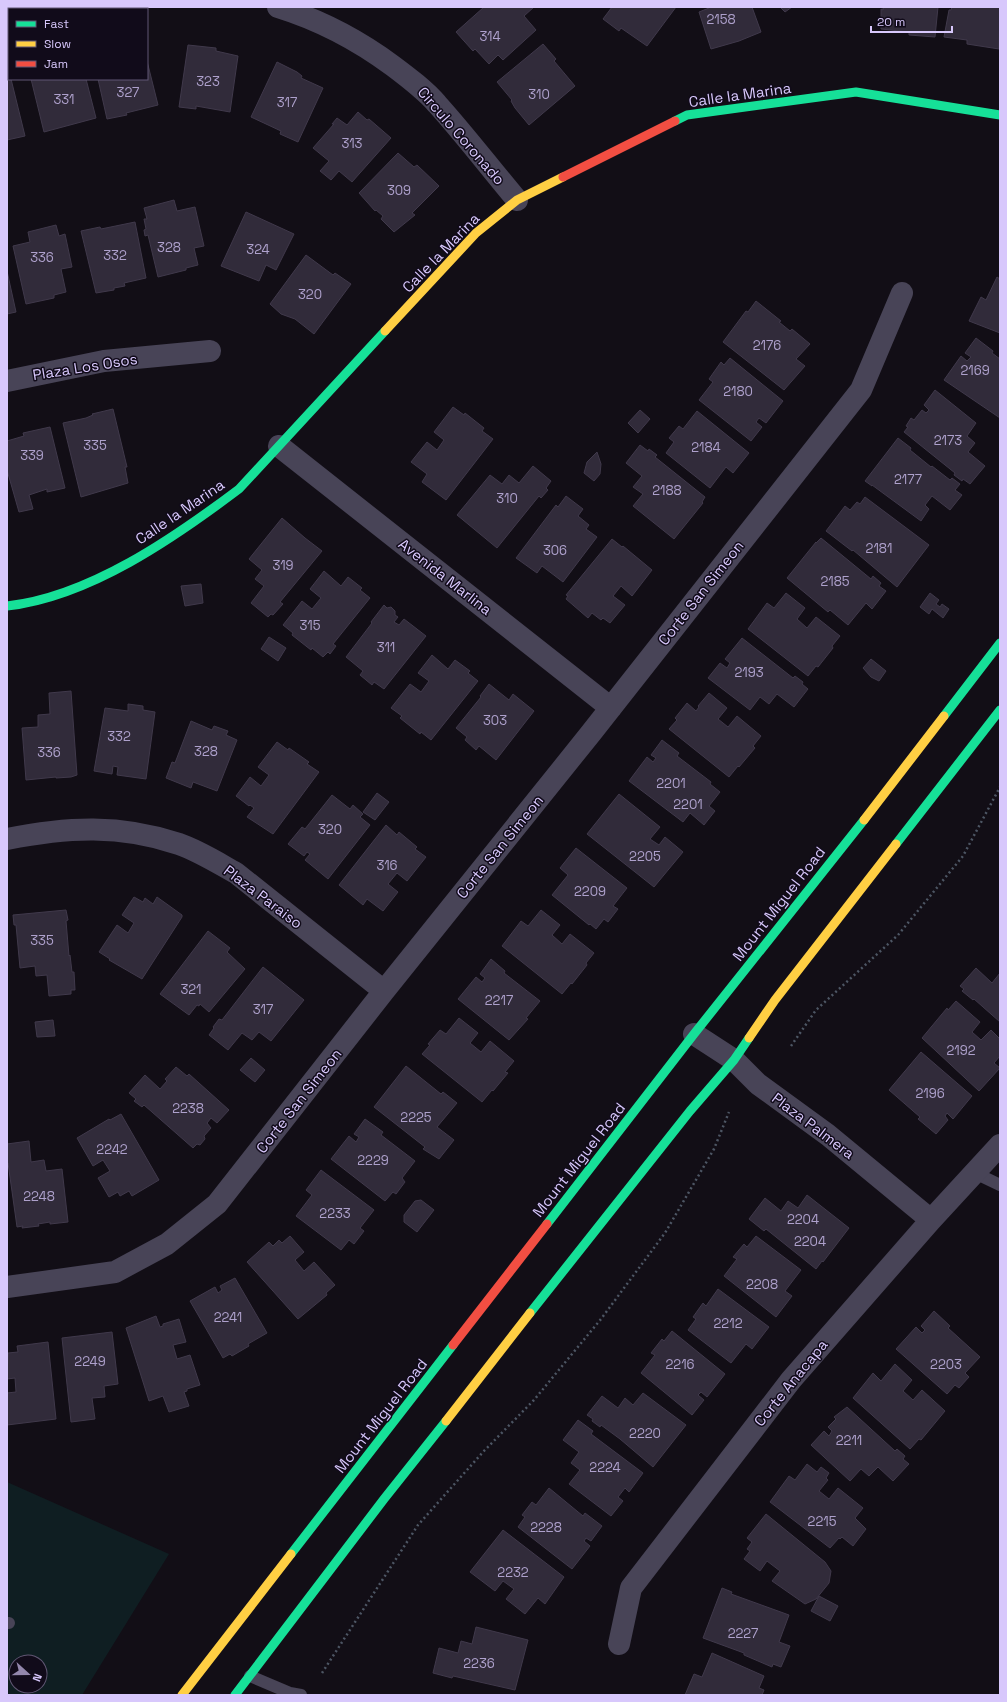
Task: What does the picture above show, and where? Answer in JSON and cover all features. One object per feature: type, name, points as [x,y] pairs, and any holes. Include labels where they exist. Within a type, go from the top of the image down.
[{"type":"street","name":"Circulo Coronado","points":[[278,7],[302,11],[368,48],[409,78],[437,103],[517,200]]},
{"type":"street","name":"Calle la Marina","points":[[7,606],[32,603],[80,586],[125,564],[170,539],[205,515],[239,489],[476,233],[517,200],[687,115],[856,92],[1000,115]]},
{"type":"street","name":"Corte San Simeon","points":[[7,1287],[115,1272],[167,1244],[218,1204],[384,991],[611,708],[861,390],[902,292]]},
{"type":"street","name":"Plaza Los Osos","points":[[7,381],[104,361],[210,351]]},
{"type":"street","name":"Avenida Marlina","points":[[279,446],[611,708]]},
{"type":"street","name":"Mount Miguel Road","points":[[182,1695],[694,1034],[893,783],[1000,643]]},
{"type":"street","points":[[235,1695],[394,1487],[690,1111],[734,1060],[775,1000],[1000,710]]},
{"type":"street","name":"Plaza Paraiso","points":[[7,839],[48,832],[95,829],[125,832],[180,844],[236,873],[384,991]]},
{"type":"street","name":"Plaza Palmera","points":[[694,1034],[734,1060],[758,1084],[828,1135],[931,1220]]},
{"type":"street","name":"Corte Anacapa","points":[[619,1644],[631,1588],[791,1380],[931,1220],[1000,1145]]},
{"type":"lane","points":[[975,1173],[1000,1185]]},
{"type":"lane","points":[[250,1676],[301,1695]]},
{"type":"path","points":[[791,1046],[816,1010],[898,935],[964,856],[1000,787]]},
{"type":"path","points":[[322,1673],[418,1525],[483,1452],[534,1400],[601,1319],[665,1233],[714,1149],[729,1112]]},
{"type":"shaded area","points":[[7,1482],[169,1554],[82,1695],[7,1695]]},
{"type":"building","points":[[484,7],[534,7],[524,16],[536,30],[503,60],[498,55],[489,64],[475,49],[473,51],[456,32]]},
{"type":"building","points":[[612,7],[676,7],[647,46],[621,28],[619,31],[603,19]]},
{"type":"building","points":[[708,7],[752,7],[761,32],[739,41],[711,49],[699,12],[709,8]]},
{"type":"building","points":[[780,7],[792,7],[785,12]]},
{"type":"building","points":[[883,7],[938,7],[935,37],[909,35],[909,32],[881,29],[881,9],[883,10]]},
{"type":"building","points":[[952,7],[1000,7],[999,49],[967,44],[967,40],[944,37],[949,10],[951,10]]},
{"type":"building","points":[[543,44],[556,59],[554,61],[575,86],[529,125],[515,108],[511,101],[512,100],[497,82]]},
{"type":"building","points":[[188,45],[216,48],[216,51],[238,56],[230,112],[196,106],[196,109],[179,107]]},
{"type":"building","points":[[277,62],[297,72],[302,76],[301,78],[323,88],[298,142],[280,134],[281,131],[251,117]]},
{"type":"building","points":[[148,65],[158,105],[126,113],[127,115],[107,119],[98,80],[148,80]]},
{"type":"building","points":[[8,77],[8,80],[11,80],[25,136],[7,140]]},
{"type":"building","points":[[31,80],[86,80],[96,118],[44,132]]},
{"type":"building","points":[[358,112],[367,120],[369,119],[391,138],[352,182],[339,171],[331,180],[320,171],[329,161],[313,148],[334,124],[332,124],[337,118],[347,125]]},
{"type":"building","points":[[398,153],[414,167],[417,165],[439,186],[412,213],[415,215],[394,232],[381,219],[383,216],[376,210],[375,211],[359,193]]},
{"type":"building","points":[[174,200],[177,211],[195,207],[204,246],[194,248],[198,265],[186,268],[186,270],[158,277],[148,235],[145,236],[144,230],[146,229],[144,219],[147,219],[144,208]]},
{"type":"building","points":[[246,212],[294,234],[276,270],[266,265],[259,281],[221,266]]},
{"type":"building","points":[[135,222],[146,278],[124,283],[125,286],[114,288],[114,290],[96,293],[81,231],[100,227],[101,229]]},
{"type":"building","points":[[56,225],[59,236],[65,234],[72,267],[61,269],[66,292],[54,295],[54,298],[26,304],[13,246],[30,242],[28,232]]},
{"type":"building","points":[[306,255],[333,275],[335,273],[351,284],[314,334],[295,319],[281,314],[270,304]]},
{"type":"building","points":[[7,271],[16,312],[7,314]]},
{"type":"building","points":[[997,277],[1000,279],[1000,333],[969,321],[981,297],[986,300]]},
{"type":"building","points":[[756,301],[781,321],[779,322],[790,331],[792,329],[810,344],[796,359],[805,366],[784,390],[723,342],[746,311],[748,312]]},
{"type":"building","points":[[976,338],[993,351],[992,353],[1000,359],[1000,418],[944,380],[961,356],[967,361],[971,357],[965,353]]},
{"type":"building","points":[[730,358],[783,401],[766,423],[759,418],[756,422],[762,427],[751,441],[699,400],[713,382],[709,379],[721,362],[724,365]]},
{"type":"building","points":[[935,390],[976,423],[967,436],[975,443],[968,452],[985,466],[970,484],[963,479],[962,481],[954,475],[955,473],[904,432],[908,427],[906,426],[911,418],[914,420],[922,410],[926,413],[929,410],[924,405]]},
{"type":"building","points":[[453,407],[464,415],[465,413],[484,428],[482,431],[493,439],[446,500],[422,482],[427,474],[411,462],[427,442],[437,450],[444,440],[434,432]]},
{"type":"building","points":[[113,409],[127,467],[125,467],[128,483],[81,497],[63,423],[86,418],[93,415],[92,414]]},
{"type":"building","points":[[640,410],[650,419],[638,433],[628,423]]},
{"type":"building","points":[[697,411],[749,453],[733,473],[726,467],[710,488],[666,453],[674,442],[669,438],[679,426],[683,429]]},
{"type":"building","points":[[50,427],[65,488],[47,492],[47,489],[29,495],[33,509],[19,512],[7,470],[7,441],[24,436],[23,433]]},
{"type":"building","points":[[898,438],[931,467],[932,466],[950,480],[952,478],[960,484],[955,490],[962,495],[950,510],[932,496],[925,505],[929,509],[921,521],[865,481]]},
{"type":"building","points":[[640,445],[657,455],[655,457],[705,497],[702,502],[703,503],[674,539],[633,506],[643,494],[633,487],[642,476],[626,463]]},
{"type":"building","points":[[597,452],[601,464],[600,474],[594,481],[584,473],[587,462]]},
{"type":"building","points":[[533,466],[551,481],[546,488],[548,490],[541,498],[539,496],[497,548],[457,515],[490,475],[502,484],[509,475],[519,483]]},
{"type":"building","points":[[566,496],[583,509],[578,516],[589,525],[586,529],[597,537],[563,582],[542,566],[537,573],[516,558],[556,505],[558,507]]},
{"type":"building","points":[[865,497],[929,545],[897,587],[853,550],[852,551],[826,531],[845,506],[850,510],[857,502],[860,504]]},
{"type":"building","points":[[282,518],[322,551],[280,602],[283,604],[273,615],[271,614],[268,617],[251,603],[264,586],[255,579],[262,570],[249,559]]},
{"type":"building","points":[[821,538],[871,579],[873,576],[881,583],[879,586],[886,591],[872,609],[866,603],[848,625],[830,610],[828,612],[787,578],[816,542]]},
{"type":"building","points":[[612,539],[622,547],[623,546],[652,570],[632,596],[621,586],[613,596],[625,605],[610,623],[603,618],[601,620],[592,613],[588,618],[566,599],[568,596],[566,595]]},
{"type":"building","points":[[324,571],[341,586],[348,577],[362,588],[360,590],[370,598],[333,644],[336,646],[330,654],[328,652],[323,657],[312,648],[311,650],[292,635],[293,633],[283,625],[302,601],[312,609],[321,598],[310,589]]},
{"type":"building","points":[[201,584],[203,603],[185,606],[181,586]]},
{"type":"building","points":[[786,593],[805,608],[797,619],[807,628],[816,617],[840,636],[832,646],[833,648],[818,667],[816,666],[808,676],[748,629],[767,603],[774,608]]},
{"type":"building","points":[[930,593],[939,600],[936,604],[940,607],[942,604],[949,609],[943,618],[932,609],[929,614],[920,607]]},
{"type":"building","points":[[384,605],[387,608],[391,607],[395,611],[395,615],[398,617],[394,622],[399,625],[404,619],[426,636],[384,689],[374,682],[372,685],[360,675],[363,671],[346,657]]},
{"type":"building","points":[[269,637],[286,648],[278,661],[261,649]]},
{"type":"building","points":[[742,638],[793,678],[795,676],[803,682],[802,684],[808,689],[794,707],[777,694],[769,704],[760,697],[750,710],[708,678],[720,663],[727,668],[730,663],[725,659]]},
{"type":"building","points":[[432,655],[448,669],[455,660],[470,671],[468,673],[478,681],[431,740],[421,732],[420,734],[400,718],[402,716],[391,708],[410,684],[421,692],[429,681],[418,673]]},
{"type":"building","points":[[871,659],[886,671],[879,681],[871,677],[863,668]]},
{"type":"building","points":[[489,684],[509,700],[513,694],[534,711],[496,760],[479,746],[476,750],[465,740],[467,737],[456,728],[481,697],[480,696]]},
{"type":"building","points":[[71,691],[77,775],[71,777],[26,780],[22,728],[38,727],[38,715],[50,714],[49,693]]},
{"type":"building","points":[[709,693],[727,708],[718,719],[728,727],[737,716],[761,736],[753,746],[755,748],[729,777],[669,729],[677,720],[675,718],[687,703],[696,711],[699,707],[698,706]]},
{"type":"building","points":[[128,704],[143,706],[143,710],[155,712],[146,779],[117,775],[118,767],[113,766],[112,774],[94,771],[105,708],[128,711]]},
{"type":"building","points":[[191,721],[212,730],[214,726],[228,731],[226,735],[237,740],[217,791],[193,782],[191,788],[166,778],[172,762],[175,763]]},
{"type":"building","points":[[662,740],[679,753],[677,756],[711,782],[710,784],[720,792],[709,806],[715,811],[704,825],[690,813],[683,822],[629,781],[647,757],[653,762],[656,758],[651,755]]},
{"type":"building","points":[[277,742],[288,750],[289,748],[309,762],[307,764],[319,772],[273,834],[247,817],[254,808],[236,796],[250,777],[261,786],[269,775],[258,767]]},
{"type":"building","points":[[377,793],[389,802],[375,820],[363,812]]},
{"type":"building","points":[[619,794],[660,827],[650,839],[659,845],[665,837],[683,852],[654,887],[587,834]]},
{"type":"building","points":[[332,795],[350,809],[353,805],[363,814],[360,817],[370,825],[328,879],[305,860],[310,854],[307,852],[304,856],[288,844],[302,827],[305,829]]},
{"type":"building","points":[[386,825],[397,835],[399,832],[417,847],[415,849],[426,857],[407,881],[397,873],[388,884],[398,892],[383,911],[367,899],[363,905],[339,885]]},
{"type":"building","points":[[576,848],[627,888],[613,906],[618,909],[608,922],[604,919],[596,929],[552,895],[568,875],[560,868]]},
{"type":"building","points":[[134,897],[143,902],[145,898],[153,904],[157,897],[182,915],[142,979],[109,960],[110,959],[99,952],[117,925],[128,933],[134,923],[122,915]]},
{"type":"building","points":[[66,910],[68,920],[66,921],[69,956],[70,955],[72,972],[74,972],[75,990],[71,990],[71,994],[49,996],[47,975],[36,976],[35,966],[20,968],[16,925],[14,925],[13,915]]},
{"type":"building","points":[[541,910],[560,925],[552,935],[562,944],[570,934],[594,953],[586,963],[587,965],[562,994],[502,946],[521,921],[528,926]]},
{"type":"building","points":[[208,931],[230,948],[227,952],[245,969],[209,1012],[200,1004],[199,1006],[197,1005],[189,1015],[160,994]]},
{"type":"building","points":[[491,959],[505,971],[504,973],[540,1001],[526,1018],[528,1019],[509,1040],[458,999],[476,977],[482,982],[485,978],[480,974]]},
{"type":"building","points":[[263,967],[304,1000],[271,1041],[259,1032],[252,1040],[242,1033],[228,1050],[209,1035],[219,1019],[222,1020]]},
{"type":"building","points":[[976,968],[992,983],[1000,973],[1000,1022],[974,999],[973,1000],[962,991],[964,989],[960,986]]},
{"type":"building","points":[[956,1001],[980,1022],[972,1032],[981,1040],[991,1030],[1000,1039],[1000,1056],[994,1063],[1000,1068],[979,1091],[922,1038],[947,1008],[948,1010]]},
{"type":"building","points":[[459,1018],[478,1033],[470,1043],[481,1052],[490,1041],[514,1061],[505,1072],[508,1073],[482,1102],[422,1054],[440,1030],[446,1034]]},
{"type":"building","points":[[53,1020],[55,1036],[37,1037],[35,1022]]},
{"type":"building","points":[[921,1052],[972,1096],[953,1119],[947,1113],[945,1116],[948,1120],[936,1134],[918,1119],[920,1117],[889,1090]]},
{"type":"building","points":[[251,1058],[265,1070],[255,1082],[240,1070]]},
{"type":"building","points":[[406,1066],[441,1094],[443,1092],[457,1103],[437,1127],[454,1140],[439,1159],[423,1149],[425,1147],[374,1107]]},
{"type":"building","points":[[176,1067],[187,1076],[189,1074],[229,1110],[217,1123],[211,1118],[207,1123],[211,1128],[204,1136],[205,1139],[200,1145],[197,1144],[193,1148],[144,1105],[142,1107],[134,1101],[136,1099],[129,1093],[145,1075],[160,1089],[167,1081],[165,1079]]},
{"type":"building","points":[[121,1114],[159,1180],[132,1196],[129,1191],[120,1196],[118,1192],[109,1197],[98,1178],[110,1171],[103,1160],[93,1166],[77,1138],[109,1119],[110,1120]]},
{"type":"building","points":[[365,1119],[383,1132],[381,1135],[415,1161],[402,1178],[405,1182],[396,1194],[393,1192],[385,1201],[331,1159],[349,1136],[356,1142],[359,1137],[354,1134]]},
{"type":"building","points":[[29,1141],[31,1162],[44,1160],[46,1171],[62,1169],[68,1222],[50,1224],[50,1222],[38,1224],[39,1226],[22,1228],[23,1226],[17,1227],[7,1163],[7,1144]]},
{"type":"building","points":[[321,1170],[374,1210],[360,1228],[364,1231],[354,1244],[349,1240],[341,1250],[296,1216],[312,1195],[306,1190]]},
{"type":"building","points":[[807,1195],[849,1228],[816,1269],[766,1229],[764,1231],[749,1219],[765,1198],[781,1211],[788,1201],[798,1208]]},
{"type":"building","points":[[421,1200],[434,1210],[417,1232],[404,1222],[404,1215],[415,1201]]},
{"type":"building","points":[[290,1236],[304,1252],[295,1260],[304,1271],[314,1262],[335,1285],[326,1293],[327,1295],[298,1319],[247,1262],[269,1242],[273,1246],[279,1240],[282,1243]]},
{"type":"building","points":[[756,1236],[801,1270],[785,1291],[792,1296],[776,1317],[724,1276],[737,1259],[733,1257],[744,1244],[747,1247]]},
{"type":"building","points":[[235,1278],[267,1333],[248,1344],[249,1346],[232,1356],[230,1354],[223,1358],[190,1301],[215,1287],[218,1293],[222,1290],[220,1286]]},
{"type":"building","points":[[718,1289],[769,1327],[752,1349],[746,1344],[731,1363],[688,1330],[696,1319],[693,1317],[703,1303],[706,1306]]},
{"type":"building","points":[[934,1311],[950,1326],[948,1328],[980,1357],[965,1373],[969,1377],[959,1388],[955,1385],[947,1394],[896,1349],[916,1327],[922,1333],[925,1330],[921,1326]]},
{"type":"building","points":[[156,1316],[160,1327],[163,1326],[163,1324],[179,1319],[186,1342],[173,1345],[177,1359],[190,1355],[200,1385],[187,1389],[187,1391],[184,1392],[189,1406],[169,1412],[163,1396],[149,1401],[126,1328]]},
{"type":"building","points":[[672,1331],[725,1374],[707,1397],[701,1392],[698,1395],[704,1400],[692,1415],[641,1373],[655,1355],[651,1353],[662,1339],[664,1341]]},
{"type":"building","points":[[112,1332],[118,1384],[104,1386],[105,1397],[92,1398],[95,1419],[71,1422],[62,1338]]},
{"type":"building","points":[[48,1342],[56,1419],[7,1425],[7,1393],[16,1392],[15,1378],[7,1379],[8,1353],[18,1352],[17,1346]]},
{"type":"building","points":[[895,1364],[912,1380],[903,1391],[913,1400],[922,1390],[945,1411],[921,1440],[919,1439],[910,1449],[853,1398],[873,1373],[881,1381]]},
{"type":"building","points":[[643,1393],[686,1425],[653,1467],[620,1439],[601,1425],[600,1427],[592,1421],[593,1419],[587,1415],[602,1396],[618,1408],[625,1398],[633,1405]]},
{"type":"building","points":[[847,1407],[895,1451],[897,1449],[905,1456],[903,1459],[909,1464],[893,1481],[878,1467],[869,1476],[861,1469],[850,1481],[811,1445],[824,1431],[829,1436],[832,1431],[828,1427],[836,1419],[834,1417]]},
{"type":"building","points":[[578,1420],[593,1431],[591,1434],[643,1473],[629,1492],[625,1488],[618,1497],[623,1501],[611,1516],[569,1484],[580,1470],[571,1463],[579,1452],[563,1440]]},
{"type":"building","points":[[807,1464],[817,1472],[821,1467],[829,1473],[826,1478],[828,1480],[819,1491],[829,1499],[838,1488],[863,1508],[855,1518],[866,1529],[853,1546],[842,1537],[840,1539],[839,1538],[830,1548],[770,1502],[789,1476],[795,1480]]},
{"type":"building","points":[[549,1488],[583,1516],[585,1513],[602,1526],[591,1541],[586,1538],[584,1541],[590,1546],[572,1569],[518,1527],[525,1517],[522,1515],[532,1502],[536,1505]]},
{"type":"building","points":[[766,1514],[825,1562],[831,1571],[829,1583],[816,1599],[805,1604],[772,1581],[780,1571],[767,1561],[760,1571],[744,1559],[750,1551],[747,1549],[752,1542],[747,1538]]},
{"type":"building","points":[[503,1530],[564,1577],[545,1604],[538,1598],[525,1614],[506,1599],[514,1589],[503,1581],[495,1591],[470,1572]]},
{"type":"building","points":[[722,1588],[732,1592],[731,1594],[789,1615],[779,1642],[790,1646],[781,1667],[773,1664],[772,1667],[744,1655],[744,1653],[703,1638]]},
{"type":"building","points":[[819,1596],[838,1606],[830,1621],[811,1611]]},
{"type":"building","points":[[476,1627],[528,1640],[515,1690],[433,1673],[439,1648],[458,1653],[461,1641],[472,1644]]},
{"type":"building","points":[[712,1653],[764,1676],[759,1688],[764,1690],[762,1695],[685,1695],[694,1674],[702,1677]]},
{"type":"traffic: fast","points":[[675,121],[687,115],[856,92],[1000,115]]},
{"type":"traffic: fast","points":[[7,606],[38,600],[69,591],[99,578],[159,545],[214,508],[239,489],[385,331]]},
{"type":"traffic: fast","points":[[944,716],[1000,643]]},
{"type":"traffic: fast","points":[[896,844],[1000,710]]},
{"type":"traffic: fast","points":[[547,1224],[694,1034],[864,820]]},
{"type":"traffic: fast","points":[[530,1313],[690,1111],[734,1060],[749,1038]]},
{"type":"traffic: fast","points":[[291,1554],[453,1345]]},
{"type":"traffic: fast","points":[[235,1695],[384,1499],[446,1421]]},
{"type":"traffic: slow","points":[[385,331],[476,233],[517,200],[563,177]]},
{"type":"traffic: slow","points":[[864,820],[944,716]]},
{"type":"traffic: slow","points":[[749,1038],[775,1000],[896,844]]},
{"type":"traffic: slow","points":[[446,1421],[530,1313]]},
{"type":"traffic: slow","points":[[182,1695],[291,1554]]},
{"type":"traffic: jam","points":[[563,177],[675,121]]},
{"type":"traffic: jam","points":[[453,1345],[547,1224]]}]
